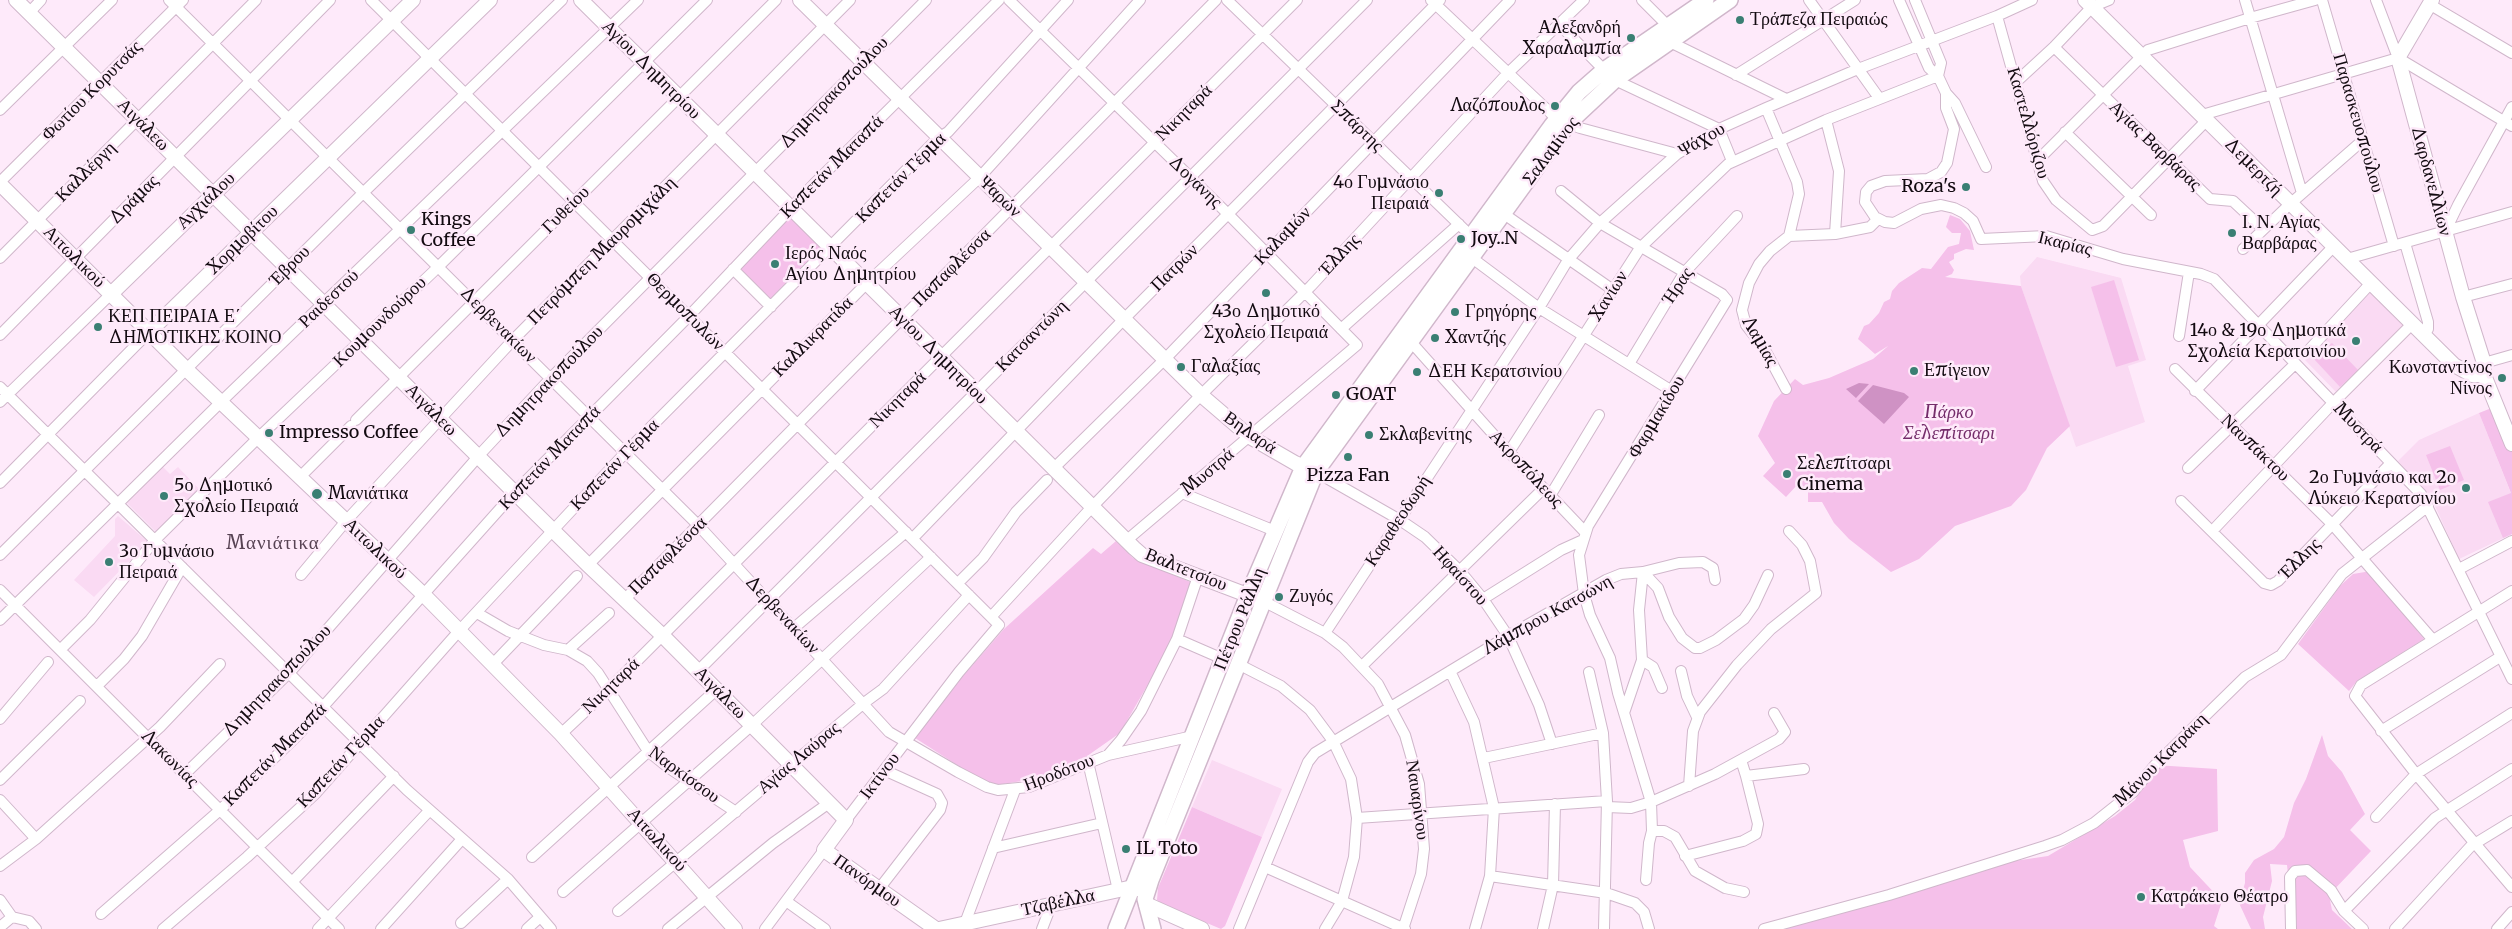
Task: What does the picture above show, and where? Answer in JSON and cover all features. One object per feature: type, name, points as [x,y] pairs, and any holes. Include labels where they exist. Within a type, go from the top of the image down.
[{"type":"main road","name":"Σαλαμίνος","points":[[1407,336],[1471,236],[1563,121],[1610,75],[1668,26],[1706,0]]},
{"type":"main road","name":"Σαλαμίνος","points":[[1610,75],[1670,42],[1730,0]]},
{"type":"main road","name":"Σαλαμίνος","points":[[1407,336],[1472,258],[1504,214],[1563,121]]},
{"type":"main road","name":"Πέτρου Ράλλη","points":[[1117,926],[1136,894],[1231,662],[1248,595],[1275,531],[1309,470],[1407,336]]},
{"type":"main road","name":"Πέτρου Ράλλη","points":[[1136,894],[1193,736],[1263,601],[1309,470]]},
{"type":"main road","points":[[1136,894],[1153,928]]},
{"type":"main road","points":[[1117,926],[1131,915],[1137,914],[1143,916],[1153,928]]},
{"type":"street","name":"Αιγάλεω","points":[[16,0],[588,565],[662,635],[846,820]]},
{"type":"street","points":[[28,13],[41,0]]},
{"type":"street","points":[[0,110],[112,0]]},
{"type":"street","name":"Καλλέργη","points":[[0,258],[256,0]]},
{"type":"street","name":"Δράμας","points":[[0,335],[330,0]]},
{"type":"street","name":"Θερμοπυλών","points":[[371,0],[910,535],[998,625]]},
{"type":"street","name":"Αγχιάλου","points":[[2,395],[110,294],[413,0]]},
{"type":"street","name":"Χορμοβίτου","points":[[0,483],[149,332],[490,0]]},
{"type":"street","name":"Έβρου","points":[[0,555],[364,192],[562,0]]},
{"type":"street","name":"Αγίου Δημητρίου","points":[[581,0],[976,392],[1015,432],[1050,474],[1092,507],[1127,540]]},
{"type":"street","name":"Ραιδεστού","points":[[0,620],[221,402],[638,0]]},
{"type":"street","name":"Κουμουνδούρου","points":[[60,650],[90,620],[155,540],[258,438],[439,266],[707,0]]},
{"type":"street","name":"Γυθείου","points":[[299,478],[776,0]]},
{"type":"street","name":"Ψαρών","points":[[800,0],[938,138],[1201,394]]},
{"type":"street","name":"Πετρόμπεη Μαυρομιχάλη","points":[[301,575],[346,521],[513,340],[850,0]]},
{"type":"street","name":"Δημητρακοπούλου","points":[[185,774],[245,718],[290,672],[478,456],[551,378],[652,279],[926,0]]},
{"type":"street","name":"Καπετάν Ματαπά","points":[[101,914],[220,810],[296,737],[515,492],[689,316],[790,209],[999,0]]},
{"type":"street","name":"Δογάνης","points":[[1009,0],[1228,214],[1356,345]]},
{"type":"street","name":"Καπετάν Γέρμα","points":[[162,929],[246,857],[316,793],[459,631],[626,452],[938,138],[948,132],[1068,0]]},
{"type":"street","name":"Καλλικρατίδα","points":[[588,565],[866,284],[980,177],[1140,0]]},
{"type":"street","name":"Παπαφλέσσα","points":[[625,599],[1216,0]]},
{"type":"street","name":"Σπάρτης","points":[[1228,0],[1471,236]]},
{"type":"street","name":"Νικηταρά","points":[[561,734],[836,462],[1297,0]]},
{"type":"street","name":"Κατσαντώνη","points":[[698,671],[1367,0]]},
{"type":"street","name":"Καλαμών","points":[[958,583],[983,558],[1016,512],[1050,474],[1165,359],[1510,0]]},
{"type":"street","name":"Έλλης","points":[[1092,507],[1201,394],[1305,292],[1412,179],[1507,74],[1584,0]]},
{"type":"street","points":[[1642,0],[1668,26]]},
{"type":"street","points":[[1809,0],[1879,98]]},
{"type":"street","points":[[1736,75],[1856,0]]},
{"type":"street","points":[[1900,0],[1929,68],[1938,76],[1946,93],[1955,103],[1986,167]]},
{"type":"street","points":[[1915,0],[1941,63],[1938,76]]},
{"type":"street","name":"Ψάχου","points":[[1471,410],[1539,308],[1568,260],[1600,223],[1676,154],[1719,128],[1858,69],[1997,16],[2032,0]]},
{"type":"street","points":[[2016,82],[2054,47],[2088,3],[2108,0]]},
{"type":"street","points":[[2245,0],[2302,193]]},
{"type":"street","points":[[2038,160],[2102,94],[2155,46],[2315,0]]},
{"type":"street","name":"Παρασκευοπούλου","points":[[2322,0],[2394,246]]},
{"type":"street","name":"Δαρδανελλίων","points":[[2376,0],[2398,58],[2446,232],[2480,371],[2511,437]]},
{"type":"street","points":[[1435,1],[1471,40],[1507,74],[1563,121],[1676,154]]},
{"type":"street","name":"Πατρών","points":[[794,628],[910,535],[1015,432],[1336,105],[1435,1]]},
{"type":"street","name":"Δερβενακίων","points":[[176,2],[213,44],[329,156],[664,490],[864,703],[883,726],[906,741]]},
{"type":"street","name":"Φωτίου Κορυτσάς","points":[[0,183],[100,83],[176,2]]},
{"type":"street","points":[[2131,195],[2204,118],[2272,94],[2398,58],[2430,2],[2512,54]]},
{"type":"street","name":"Δεμερτζή","points":[[2088,3],[2454,366],[2480,371]]},
{"type":"street","name":"Καστελλόριζου","points":[[1997,16],[2043,181],[2056,200],[2092,230],[2103,226],[2131,195]]},
{"type":"street","points":[[1559,24],[1610,75],[1719,128],[1732,161],[1879,98],[1938,76]]},
{"type":"street","points":[[1670,42],[1786,100]]},
{"type":"street","name":"Αγίας Βαρβάρας","points":[[2054,47],[2210,199],[2233,201],[2263,229]]},
{"type":"street","points":[[2398,58],[2508,124]]},
{"type":"street","points":[[1877,220],[1865,202],[1865,196],[1870,186],[1885,181],[1928,179],[1941,172],[1947,163],[1954,129],[1946,108],[1946,93]]},
{"type":"street","points":[[2446,232],[2508,124],[2512,107]]},
{"type":"street","points":[[1766,108],[1799,188],[1788,236]]},
{"type":"street","points":[[1826,120],[1838,171],[1835,234]]},
{"type":"street","points":[[2065,132],[2151,215]]},
{"type":"street","points":[[2243,249],[2302,193],[2362,141]]},
{"type":"street","name":"Χανίων","points":[[1508,452],[1640,248],[1732,161]]},
{"type":"street","name":"Αιτωλικού","points":[[0,183],[186,369],[424,595],[561,734],[735,929]]},
{"type":"street","points":[[1560,192],[1600,223],[1684,273]]},
{"type":"street","name":"Ικαρίας","points":[[1788,236],[1835,234],[1870,227],[1877,220],[1894,223],[1921,209],[1941,205],[1964,213],[1973,221],[1981,239],[2046,236],[2123,259],[2214,279]]},
{"type":"street","points":[[2347,259],[2512,212]]},
{"type":"street","points":[[1504,214],[1613,290]]},
{"type":"street","name":"Ήρας","points":[[1629,364],[1684,273],[1737,216]]},
{"type":"street","points":[[1341,329],[1459,224]]},
{"type":"street","points":[[1471,236],[1472,258],[1539,308],[1672,391]]},
{"type":"street","name":"Λαμίας","points":[[1786,389],[1764,348],[1746,325],[1742,310],[1749,283],[1759,264],[1770,250],[1788,236]]},
{"type":"street","points":[[2405,243],[2428,322],[2428,329],[2423,336]]},
{"type":"street","points":[[2195,391],[2334,246]]},
{"type":"street","points":[[733,269],[772,307]]},
{"type":"street","points":[[2179,336],[2189,272]]},
{"type":"street","name":"Φαρμακίδου","points":[[1584,536],[1726,300],[1722,294],[1684,273]]},
{"type":"street","name":"Μυστρά","points":[[2214,279],[2257,326],[2421,494],[2512,679]]},
{"type":"street","points":[[2308,350],[2371,283]]},
{"type":"street","points":[[2463,297],[2512,284]]},
{"type":"street","points":[[2216,527],[2333,403],[2412,324]]},
{"type":"street","name":"Ακροπόλεως","points":[[1407,336],[1584,536]]},
{"type":"street","name":"Μυστρά","points":[[1127,540],[1356,345]]},
{"type":"street","points":[[2480,371],[2512,355]]},
{"type":"street","points":[[2188,468],[2295,364]]},
{"type":"street","name":"Ναυπάκτου","points":[[2175,369],[2195,391],[2333,525],[2433,640]]},
{"type":"street","name":"Βηλαρά","points":[[1201,394],[1250,437],[1309,470]]},
{"type":"street","points":[[2,395],[47,434],[84,470],[429,811],[508,880],[551,929]]},
{"type":"street","name":"Καραθεοδωρή","points":[[1325,632],[1471,410]]},
{"type":"street","points":[[1362,666],[1460,571],[1546,492],[1599,415]]},
{"type":"street","name":"Έλλης","points":[[2181,501],[2264,583],[2271,585],[2278,581],[2392,463]]},
{"type":"street","name":"Ηφαίστου","points":[[1309,470],[1400,520],[1425,537],[1460,571],[1483,599],[1508,636],[1539,705],[1552,744]]},
{"type":"street","points":[[1182,493],[1275,531]]},
{"type":"street","name":"Μάνου Κατράκη","points":[[1764,929],[1889,895],[2045,846],[2062,840],[2094,822],[2133,792],[2150,770],[2245,677],[2281,655],[2342,574],[2428,506]]},
{"type":"street","points":[[991,617],[1092,507]]},
{"type":"street","points":[[1689,786],[1697,717],[1737,665],[1766,635],[1816,593],[1810,561],[1802,545],[1789,531]]},
{"type":"street","points":[[1584,536],[1579,556],[1584,594],[1590,615],[1610,658],[1624,713],[1651,802],[1652,831],[1646,880]]},
{"type":"street","points":[[1483,599],[1584,536]]},
{"type":"street","name":"Βαλτετσίου","points":[[1127,540],[1142,555],[1248,595]]},
{"type":"street","points":[[2459,569],[2512,541]]},
{"type":"street","points":[[563,892],[752,725],[931,557]]},
{"type":"street","name":"Λάμπρου Κατσώνη","points":[[1239,929],[1308,762],[1333,741],[1508,636],[1615,576],[1644,572],[1679,563],[1703,562],[1713,568],[1715,580]]},
{"type":"street","points":[[97,686],[124,659],[142,636],[182,567]]},
{"type":"street","points":[[1624,713],[1642,660],[1639,610],[1644,572]]},
{"type":"street","points":[[1644,572],[1658,588],[1669,617],[1682,638],[1695,648],[1700,648],[1716,640],[1744,619],[1754,606],[1768,575]]},
{"type":"street","points":[[492,665],[577,576]]},
{"type":"street","points":[[1108,755],[1141,711],[1178,639],[1198,576]]},
{"type":"street","name":"Λακωνίας","points":[[0,590],[339,929]]},
{"type":"street","points":[[2512,591],[2361,685],[2356,691],[2355,699],[2512,887]]},
{"type":"street","name":"Αγίας Λαύρας","points":[[618,911],[864,703],[883,690],[969,595]]},
{"type":"street","name":"Ναυαρίνου","points":[[1248,595],[1325,632],[1362,666],[1378,684],[1405,735],[1415,766],[1424,839],[1422,866],[1404,929]]},
{"type":"street","name":"Ναρκίσσου","points":[[477,613],[520,636],[568,650],[588,661],[648,751],[736,812]]},
{"type":"street","points":[[568,650],[609,613]]},
{"type":"street","name":"Ικτίνου","points":[[765,929],[906,741],[998,625]]},
{"type":"street","points":[[1178,639],[1264,676],[1296,697],[1310,710],[1333,741],[1351,779],[1357,818],[1354,857],[1342,901],[1326,929]]},
{"type":"street","points":[[2381,731],[2500,657]]},
{"type":"street","points":[[1642,660],[1653,667],[1662,688]]},
{"type":"street","points":[[0,719],[48,662]]},
{"type":"street","points":[[0,866],[36,839],[148,737],[220,664]]},
{"type":"street","points":[[1450,671],[1474,722],[1484,758],[1494,808],[1490,876],[1474,929]]},
{"type":"street","points":[[1681,671],[1687,696],[1697,717]]},
{"type":"street","points":[[1590,672],[1602,733],[1607,804],[1604,929]]},
{"type":"street","points":[[532,857],[716,690]]},
{"type":"street","points":[[0,780],[80,701]]},
{"type":"street","points":[[1357,818],[1555,804],[1607,804],[1630,808],[1651,802],[1689,786],[1741,760],[1784,735],[1784,729],[1774,713]]},
{"type":"street","points":[[2376,817],[2416,774],[2512,713]]},
{"type":"street","points":[[1484,758],[1602,733]]},
{"type":"street","name":"Ηροδότου","points":[[906,741],[987,787],[998,790],[1015,790],[1058,776],[1108,755],[1193,736]]},
{"type":"street","points":[[1686,856],[1743,842],[1756,834],[1758,824],[1741,760]]},
{"type":"street","points":[[1088,762],[1102,823],[1136,894],[1202,929]]},
{"type":"street","points":[[1746,776],[1804,769]]},
{"type":"street","points":[[2344,912],[2446,809],[2512,769]]},
{"type":"street","points":[[879,889],[940,810],[942,803],[937,794],[884,770]]},
{"type":"street","points":[[293,881],[394,776]]},
{"type":"street","points":[[965,923],[1015,790]]},
{"type":"street","points":[[0,800],[36,839]]},
{"type":"street","points":[[668,929],[773,843],[829,803]]},
{"type":"street","points":[[1543,929],[1553,885],[1555,804]]},
{"type":"street","points":[[318,929],[429,811]]},
{"type":"street","points":[[2396,929],[2475,843],[2512,821]]},
{"type":"street","points":[[993,848],[1102,823]]},
{"type":"street","points":[[1652,831],[1664,831],[1672,834],[1695,871],[1725,888],[1744,892]]},
{"type":"street","points":[[381,929],[462,839]]},
{"type":"street","name":"Πανόρμου","points":[[824,850],[879,889],[942,928]]},
{"type":"street","points":[[1265,867],[1404,929]]},
{"type":"street","points":[[2291,929],[2290,877],[2295,870],[2307,870],[2331,890],[2344,912],[2363,929]]},
{"type":"street","points":[[1490,876],[1606,893],[1635,904],[1644,912],[1649,929]]},
{"type":"street","points":[[461,922],[508,880]]},
{"type":"street","name":"Τζαβέλλα","points":[[942,928],[1048,905],[1136,894]]},
{"type":"street","points":[[0,900],[12,917],[29,920],[36,929]]},
{"type":"street","points":[[786,901],[825,929]]},
{"type":"street","points":[[1042,929],[1048,905]]},
{"type":"street","points":[[2497,929],[2512,912]]},
{"type":"street","points":[[0,927],[12,917]]},
{"type":"street","points":[[527,929],[540,917]]},
{"type":"shaded area","points":[[2037,257],[2121,278],[2146,360],[2128,366],[2145,422],[2076,447],[2021,286],[2020,276]]},
{"type":"shaded area","name":"14ο & 19ο Δημοτικά Σχολεία Κερατσινίου","points":[[2369,290],[2406,328],[2337,393],[2305,360]]},
{"type":"shaded area","points":[[1859,383],[1869,384],[1856,398],[1846,389]]},
{"type":"shaded area","points":[[1873,385],[1904,393],[1909,397],[1884,424],[1858,401]]},
{"type":"shaded area","name":"2ο Γυμνάσιο και 2ο Λύκειο Κερατσινίου","points":[[2479,413],[2512,496],[2512,534],[2459,559],[2431,497],[2398,461],[2419,440]]},
{"type":"shaded area","name":"5ο Δημοτικό Σχολείο Πειραιά","points":[[163,467],[170,474],[178,467],[200,490],[157,533],[127,503]]},
{"type":"shaded area","name":"3ο Γυμνάσιο Πειραιά","points":[[118,516],[148,542],[94,597],[74,580],[115,536],[115,519]]},
{"type":"shaded area","points":[[1212,760],[1282,789],[1262,837],[1192,807]]},
{"type":"green space","points":[[790,215],[822,246],[769,300],[737,269]]},
{"type":"green space","name":"Πάρκο Σελεπίτσαρι","points":[[1950,215],[1960,219],[1970,231],[1974,250],[1966,249],[1954,254],[1954,259],[1949,262],[1954,270],[1952,274],[1945,277],[2021,286],[2070,426],[2047,448],[2026,490],[2011,506],[1955,526],[1919,559],[1891,572],[1849,539],[1834,523],[1822,502],[1808,502],[1808,488],[1802,488],[1798,484],[1786,497],[1763,476],[1775,463],[1758,436],[1774,401],[1795,379],[1803,385],[1829,378],[1873,359],[1888,346],[1875,354],[1858,339],[1864,326],[1869,324],[1879,313],[1884,302],[1890,299],[1892,291],[1899,283],[1922,268],[1931,269],[1948,247],[1959,244],[1961,233],[1952,233],[1946,227]]},
{"type":"green space","points":[[2114,280],[2139,360],[2116,367],[2091,287]]},
{"type":"green space","points":[[2332,343],[2358,370],[2340,387],[2314,359]]},
{"type":"green space","points":[[2494,407],[2512,452],[2512,534],[2503,538],[2488,502],[2511,493],[2479,413]]},
{"type":"green space","points":[[2450,446],[2464,480],[2440,490],[2426,455]]},
{"type":"green space","points":[[1116,541],[1133,558],[1190,582],[1174,639],[1120,733],[1080,761],[1040,778],[997,785],[979,779],[915,738],[964,675],[1004,629],[1093,548],[1101,554]]},
{"type":"green space","points":[[2369,572],[2424,639],[2357,681],[2349,691],[2298,644],[2340,586],[2353,574]]},
{"type":"green space","points":[[2322,735],[2328,756],[2342,772],[2365,814],[2350,830],[2371,851],[2329,895],[2332,910],[2352,929],[2297,929],[2294,885],[2289,884],[2287,865],[2270,864],[2272,881],[2263,917],[2265,929],[2251,929],[2239,903],[2245,883],[2245,873],[2254,860],[2274,849],[2284,837],[2294,803],[2306,779]]},
{"type":"green space","points":[[2155,765],[2217,769],[2218,831],[2183,840],[2190,867],[2222,901],[2214,926],[2218,929],[1768,929],[1980,866],[2048,856],[2115,816],[2135,800]]},
{"type":"green space","points":[[1192,807],[1262,837],[1225,926],[1221,929],[1162,904],[1157,900],[1158,888]]},
{"type":"place","name":"Τράπεζα Πειραιώς","points":[[1740,20]]},
{"type":"place","name":"Αλεξανδρή Χαραλαμπία","points":[[1631,38]]},
{"type":"place","name":"Λαζόπουλος","points":[[1555,106]]},
{"type":"place","name":"Roza's","points":[[1966,187]]},
{"type":"place","name":"4ο Γυμνάσιο Πειραιά","points":[[1439,193]]},
{"type":"place","name":"Kings Coffee","points":[[411,230]]},
{"type":"place","name":"Ι. Ν. Αγίας Βαρβάρας","points":[[2232,233]]},
{"type":"place","name":"Joy..N","points":[[1461,239]]},
{"type":"place","name":"Ιερός Ναός Αγίου Δημητρίου","points":[[775,264]]},
{"type":"place","name":"43ο Δημοτικό Σχολείο Πειραιά","points":[[1266,293]]},
{"type":"place","name":"Γρηγόρης","points":[[1455,312]]},
{"type":"place","name":"ΚΕΠ ΠΕΙΡΑΙΑ Ε΄ ΔΗΜΟΤΙΚΗΣ ΚΟΙΝΟ","points":[[98,327]]},
{"type":"place","name":"Χαντζής","points":[[1435,338]]},
{"type":"place","name":"14ο & 19ο Δημοτικά Σχολεία Κερατσινίου","points":[[2356,341]]},
{"type":"place","name":"Γαλαξίας","points":[[1181,367]]},
{"type":"place","name":"Επίγειον","points":[[1914,371]]},
{"type":"place","name":"ΔΕΗ Κερατσινίου","points":[[1417,372]]},
{"type":"place","name":"Κωνσταντίνος Νίνος","points":[[2502,378]]},
{"type":"place","name":"GOAT","points":[[1336,395]]},
{"type":"place","name":"Impresso Coffee","points":[[269,433]]},
{"type":"place","name":"Σκλαβενίτης","points":[[1369,435]]},
{"type":"place","name":"Pizza Fan","points":[[1348,457]]},
{"type":"place","name":"Σελεπίτσαρι Cinema","points":[[1787,474]]},
{"type":"place","name":"2ο Γυμνάσιο και 2ο Λύκειο Κερατσινίου","points":[[2466,488]]},
{"type":"place","name":"Μανιάτικα","points":[[317,494]]},
{"type":"place","name":"5ο Δημοτικό Σχολείο Πειραιά","points":[[164,496]]},
{"type":"place","name":"3ο Γυμνάσιο Πειραιά","points":[[109,562]]},
{"type":"place","name":"Ζυγός","points":[[1279,597]]},
{"type":"place","name":"IL Toto","points":[[1126,849]]},
{"type":"place","name":"Κατράκειο Θέατρο","points":[[2141,897]]},
{"type":"district","name":"Μανιάτικα","points":[[273,544]]}]
